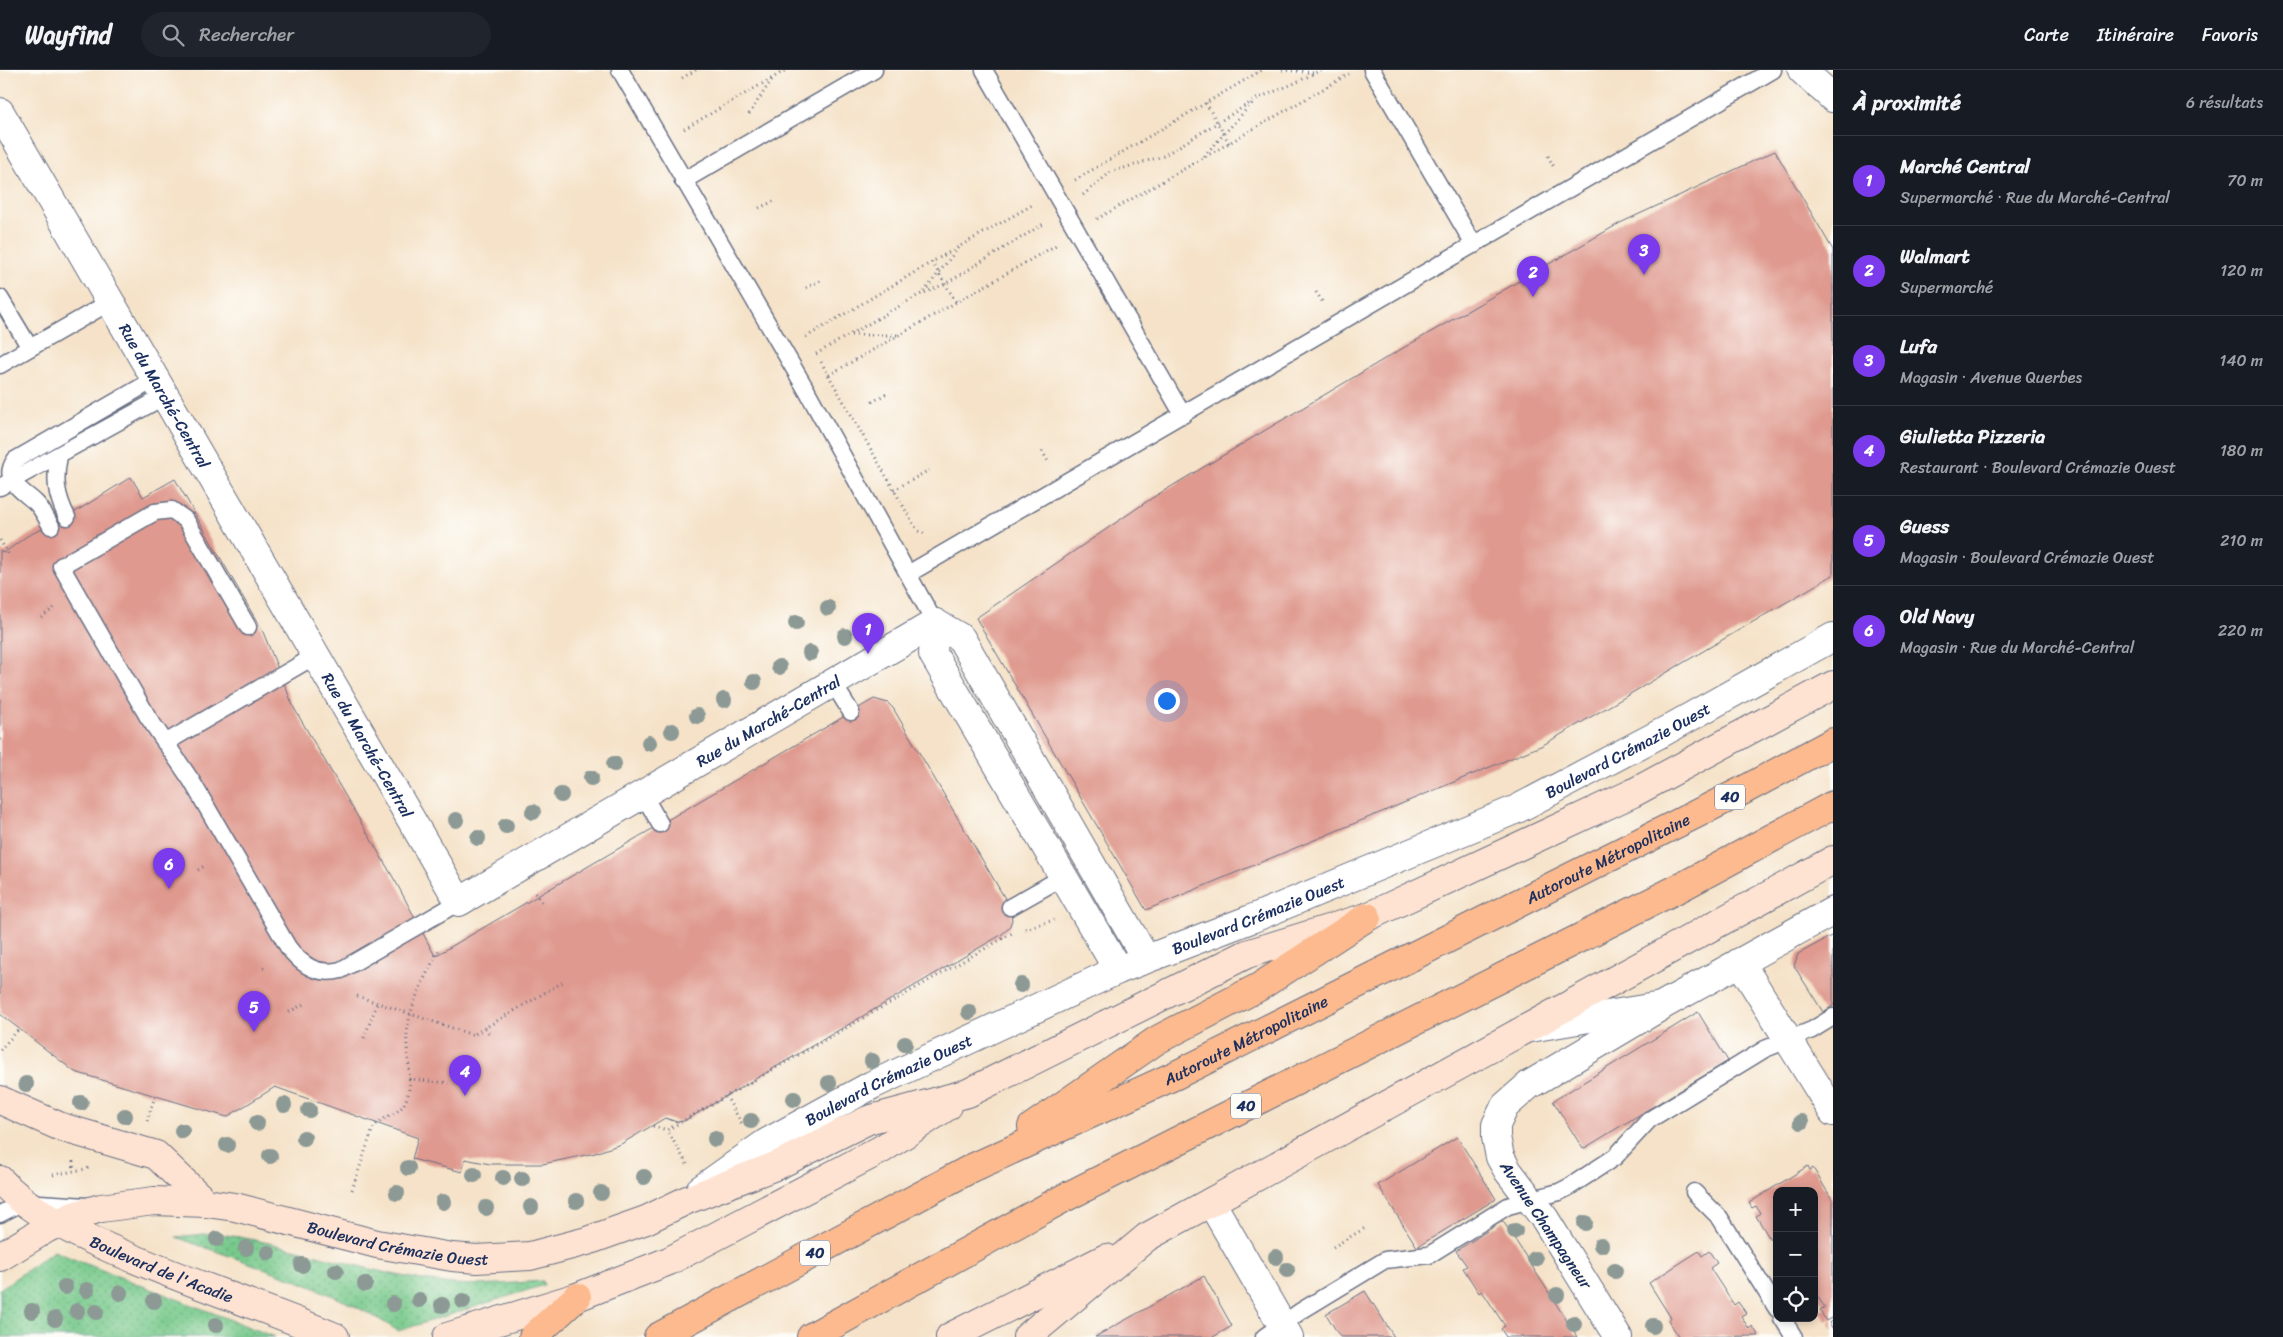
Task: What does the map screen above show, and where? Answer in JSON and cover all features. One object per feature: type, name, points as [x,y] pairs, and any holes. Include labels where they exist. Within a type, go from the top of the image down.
[{"type":"highway","name":"Autoroute Métropolitaine","points":[[658,1337],[972,1168],[1185,1070],[1744,790],[1833,742]]},
{"type":"highway","name":"40","points":[[811,1337],[1064,1198],[1676,889],[1833,805]]},
{"type":"highway","points":[[972,1168],[1157,1040],[1259,987],[1367,917]]},
{"type":"highway","points":[[534,1337],[577,1296]]},
{"type":"main road","name":"Boulevard Crémazie Ouest","points":[[0,1257],[58,1222],[101,1208],[154,1201],[206,1203],[266,1214],[422,1254],[477,1259],[530,1256],[558,1250],[623,1229],[687,1200],[778,1165],[868,1120],[968,1093],[1248,954],[1367,917],[1642,788],[1833,685]]},
{"type":"main road","points":[[950,1337],[1147,1237],[1833,860]]},
{"type":"main road","points":[[447,1337],[577,1296],[645,1272],[691,1251],[882,1149],[968,1093]]},
{"type":"main road","points":[[0,1100],[61,1127],[156,1155],[206,1203]]},
{"type":"main road","name":"Boulevard de l'Acadie","points":[[0,1180],[12,1208],[58,1222],[126,1256],[334,1337]]},
{"type":"main road","points":[[1028,1337],[1147,1237]]},
{"type":"street","points":[[1802,70],[1833,98]]},
{"type":"street","name":"Rue du Marché-Central","points":[[0,112],[459,902],[935,623]]},
{"type":"street","points":[[1118,970],[933,654],[935,623],[960,638],[965,645],[1146,959]]},
{"type":"street","name":"Boulevard Crémazie Ouest","points":[[687,1200],[766,1142],[872,1085],[1118,970],[1251,919],[1516,809],[1665,731],[1833,637]]},
{"type":"street","points":[[1528,1028],[1661,1006],[1833,911]]},
{"type":"street","points":[[1740,962],[1833,1112]]},
{"type":"street","name":"Avenue Champagneur","points":[[1618,1337],[1545,1219],[1513,1179],[1500,1157],[1496,1137],[1500,1116],[1516,1095],[1661,1006]]},
{"type":"street","points":[[1211,1202],[1279,1333]]},
{"type":"lane","points":[[620,70],[807,391],[935,623]]},
{"type":"lane","points":[[683,181],[874,70]]},
{"type":"lane","points":[[984,70],[1183,415]]},
{"type":"lane","points":[[1372,70],[1474,245]]},
{"type":"lane","points":[[908,574],[1773,70]]},
{"type":"lane","points":[[0,298],[30,348]]},
{"type":"lane","points":[[0,365],[110,302]]},
{"type":"lane","points":[[6,484],[59,456],[160,388]]},
{"type":"lane","points":[[6,484],[12,464],[19,456],[160,388]]},
{"type":"lane","points":[[59,456],[55,475],[56,492],[67,517]]},
{"type":"lane","points":[[6,484],[20,491],[40,507],[51,526]]},
{"type":"lane","points":[[248,627],[186,520],[172,510],[155,512],[61,566],[148,717],[191,780],[296,959],[309,968],[332,972],[347,967],[459,902]]},
{"type":"lane","points":[[165,743],[315,656]]},
{"type":"lane","points":[[833,683],[851,712]]},
{"type":"lane","points":[[643,794],[660,824]]},
{"type":"lane","points":[[1010,907],[1063,877]]},
{"type":"lane","points":[[1279,1333],[1385,1260],[1429,1254],[1508,1206],[1559,1192],[1615,1157],[1649,1120],[1765,1049],[1812,1030],[1833,1018]]},
{"type":"lane","points":[[1694,1192],[1720,1218],[1773,1304]]},
{"type":"lane","name":"Boulevard Crémazie Ouest","points":[[12,1208],[101,1208]]},
{"type":"lane","points":[[1785,1322],[1794,1337]]},
{"type":"path","points":[[682,78],[696,70]]},
{"type":"path","points":[[684,129],[786,70]]},
{"type":"path","points":[[1078,179],[1262,70]]},
{"type":"path","points":[[1282,70],[1316,73]]},
{"type":"path","points":[[1079,198],[1111,172],[1164,156],[1258,98],[1321,70]]},
{"type":"path","points":[[1100,217],[1346,75]]},
{"type":"path","points":[[748,116],[774,77]]},
{"type":"path","points":[[1202,158],[1223,133],[1258,98]]},
{"type":"path","points":[[1206,103],[1229,143]]},
{"type":"path","points":[[1548,156],[1557,172]]},
{"type":"path","points":[[760,208],[774,201]]},
{"type":"path","points":[[806,337],[960,245],[1028,207]]},
{"type":"path","points":[[816,354],[923,294],[945,284],[1051,218]]},
{"type":"path","points":[[923,294],[960,245]]},
{"type":"path","points":[[914,525],[829,375],[902,335],[1052,247]]},
{"type":"path","points":[[932,262],[956,302]]},
{"type":"path","points":[[806,288],[821,280]]},
{"type":"path","points":[[1316,292],[1325,307]]},
{"type":"path","points":[[851,334],[902,335]]},
{"type":"path","points":[[872,402],[887,393]]},
{"type":"path","points":[[1042,451],[1051,466]]},
{"type":"path","points":[[894,490],[930,470]]},
{"type":"path","points":[[0,540],[9,555]]},
{"type":"path","points":[[41,617],[56,607]]},
{"type":"path","points":[[198,870],[206,865]]},
{"type":"path","points":[[535,893],[542,902]]},
{"type":"path","points":[[667,1130],[1010,933],[1056,919]]},
{"type":"path","points":[[352,1190],[373,1128],[402,1107],[408,1094],[407,1034],[410,1016],[422,984],[440,948]]},
{"type":"path","points":[[357,996],[410,1016],[473,1036],[563,982]]},
{"type":"path","points":[[289,1012],[304,1004]]},
{"type":"path","points":[[364,1038],[377,1004]]},
{"type":"path","points":[[485,1028],[490,1035]]},
{"type":"path","points":[[0,1050],[18,1029]]},
{"type":"path","points":[[409,1078],[449,1082]]},
{"type":"path","points":[[144,1130],[155,1096]]},
{"type":"path","points":[[726,1096],[743,1126]]},
{"type":"path","points":[[653,1126],[667,1130],[688,1167]]},
{"type":"path","points":[[53,1175],[94,1168]]},
{"type":"path","points":[[1333,1247],[1365,1228]]},
{"type":"green space","points":[[212,1233],[270,1243],[415,1279],[468,1285],[543,1281],[544,1285],[398,1331],[373,1316],[318,1289],[176,1237]]},
{"type":"green space","points":[[54,1251],[275,1337],[0,1337],[0,1289]]},
{"type":"building","points":[[1775,151],[1833,250],[1833,575],[1543,745],[1146,910],[976,618],[1152,498],[1391,355],[1620,223]]},
{"type":"building","points":[[131,477],[143,497],[175,479],[263,632],[294,708],[397,884],[435,956],[874,699],[888,703],[893,708],[1010,907],[1012,920],[1009,928],[1001,935],[684,1121],[677,1122],[665,1118],[621,1144],[595,1153],[543,1164],[490,1164],[465,1159],[462,1172],[412,1159],[418,1138],[275,1087],[227,1117],[75,1072],[0,1014],[0,550],[4,553],[27,536],[67,517]]},
{"type":"building","points":[[1833,935],[1833,1006],[1823,1012],[1794,966],[1798,954]]},
{"type":"building","points":[[1698,1012],[1728,1061],[1583,1149],[1553,1101]]},
{"type":"building","points":[[1457,1137],[1496,1199],[1417,1247],[1378,1185]]},
{"type":"building","points":[[1808,1166],[1810,1170],[1813,1168],[1833,1201],[1833,1329],[1829,1323],[1832,1320],[1831,1318],[1826,1321],[1820,1311],[1825,1308],[1818,1297],[1818,1187],[1775,1187]]},
{"type":"building","points":[[1773,1188],[1773,1237],[1770,1239],[1756,1216],[1760,1213],[1756,1206],[1752,1208],[1749,1203]]},
{"type":"building","points":[[1503,1221],[1577,1337],[1506,1337],[1501,1329],[1505,1326],[1482,1291],[1479,1293],[1463,1268],[1467,1266],[1456,1251]]},
{"type":"building","points":[[1699,1251],[1702,1256],[1709,1251],[1717,1263],[1710,1268],[1734,1305],[1738,1302],[1746,1313],[1741,1316],[1749,1329],[1752,1326],[1759,1336],[1679,1337],[1668,1320],[1671,1318],[1649,1283]]},
{"type":"building","points":[[1204,1276],[1232,1326],[1213,1337],[1095,1337]]},
{"type":"building","points":[[1365,1291],[1394,1337],[1340,1337],[1326,1314]]},
{"type":"place","name":"Lufa","points":[[1644,275]]},
{"type":"place","name":"Walmart","points":[[1533,297]]},
{"type":"place","name":"Marché Central","points":[[868,654]]},
{"type":"place","name":"Old Navy","points":[[169,889]]},
{"type":"place","name":"Guess","points":[[254,1032]]},
{"type":"place","name":"Giulietta Pizzeria","points":[[465,1096]]}]
